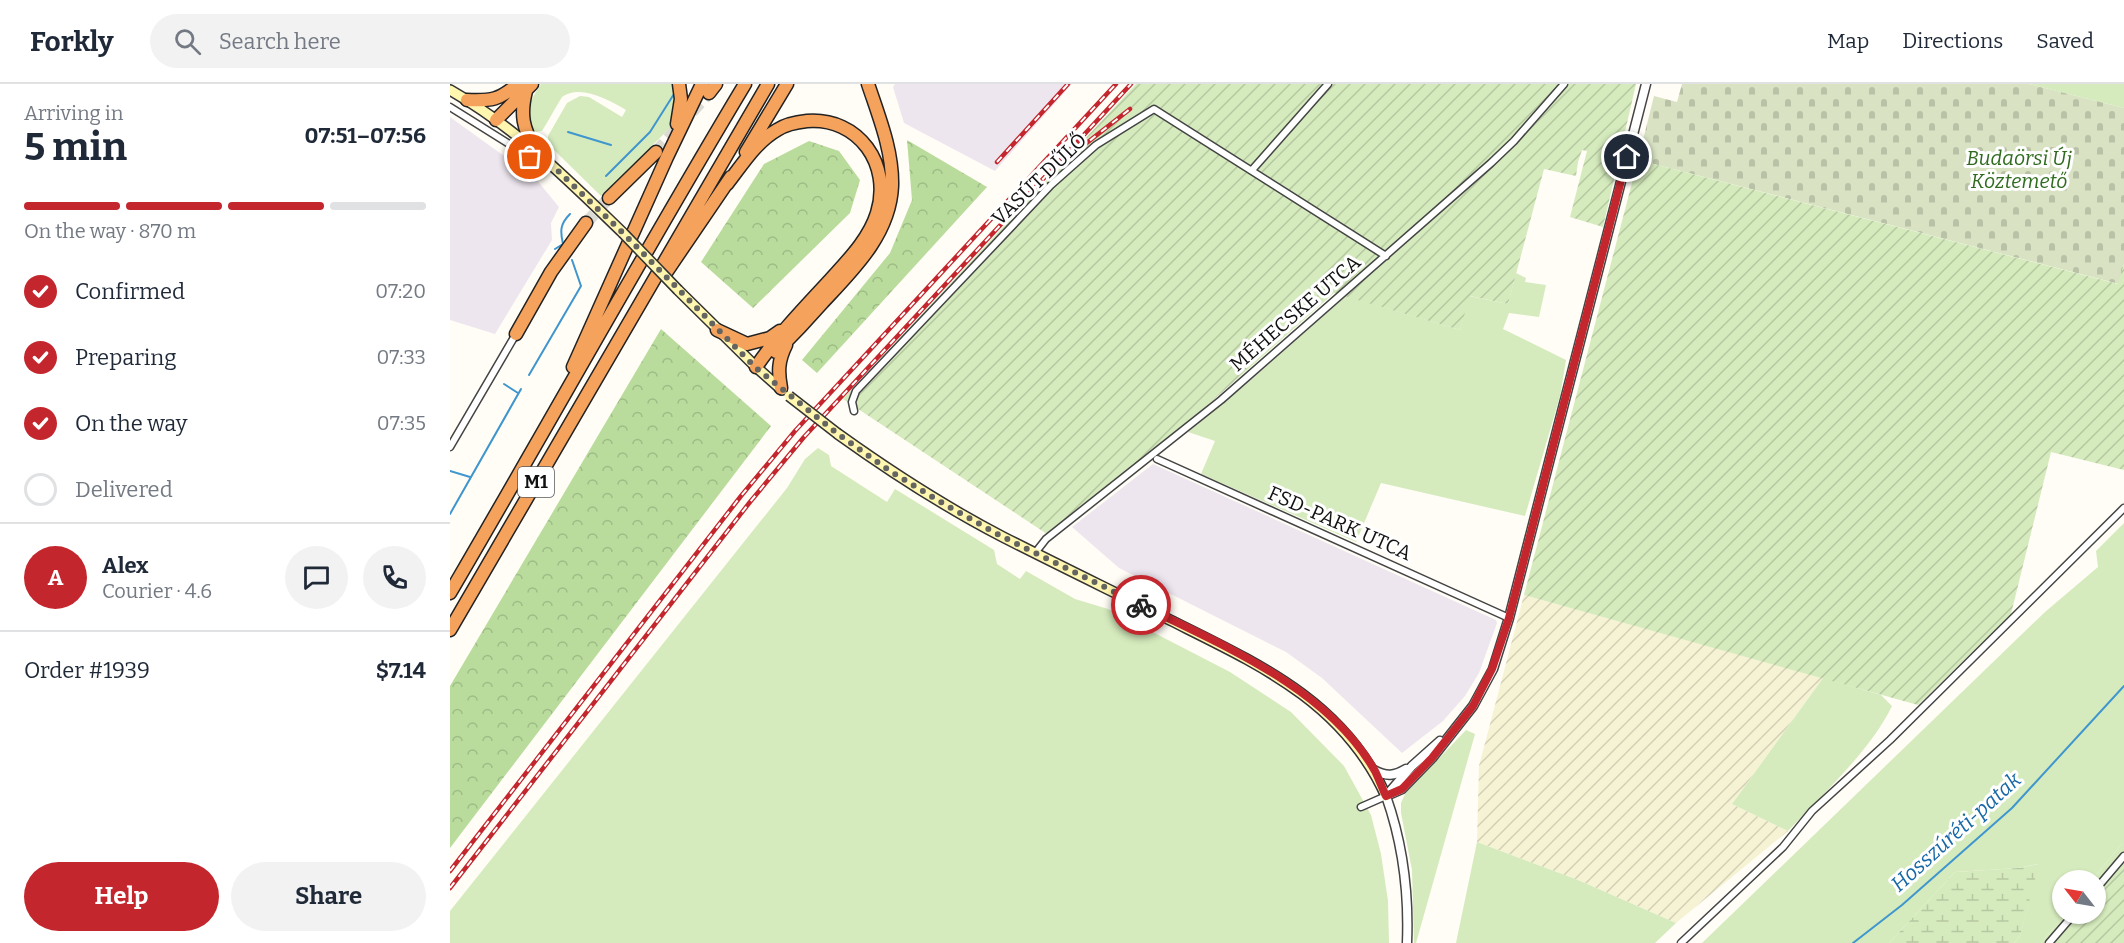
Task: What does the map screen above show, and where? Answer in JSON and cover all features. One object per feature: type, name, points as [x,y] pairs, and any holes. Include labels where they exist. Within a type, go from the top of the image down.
[{"type":"highway","points":[[552,419],[681,108],[679,84]]},
{"type":"highway","name":"M1","points":[[450,593],[552,419],[669,210],[744,84]]},
{"type":"highway","name":"M1","points":[[450,630],[768,84]]},
{"type":"highway","points":[[652,284],[669,270],[727,184],[787,84]]},
{"type":"highway","points":[[756,368],[789,339],[852,271],[878,235],[885,220],[892,185],[889,155],[868,84]]},
{"type":"highway","points":[[468,100],[495,99],[524,86]]},
{"type":"highway","points":[[496,120],[505,104],[524,86]]},
{"type":"highway","points":[[524,86],[522,107],[524,124],[535,149]]},
{"type":"highway","points":[[609,198],[662,154],[709,87]]},
{"type":"highway","points":[[727,184],[764,140],[776,130],[796,122],[823,121],[851,132],[867,147],[880,172],[881,190],[878,211],[870,229],[853,255],[789,325],[756,368]]},
{"type":"highway","points":[[516,334],[551,272],[586,223]]},
{"type":"highway","points":[[717,330],[747,344],[770,338],[789,325]]},
{"type":"highway","points":[[785,392],[779,360],[789,339]]},
{"type":"main road","points":[[450,90],[468,100],[535,149],[623,233],[756,368],[838,434],[926,494],[1035,553],[1230,650],[1283,680],[1308,697],[1346,733],[1374,770],[1386,796]]},
{"type":"street","points":[[1252,170],[1328,84]]},
{"type":"street","name":"MÉHECSKE UTCA","points":[[1035,553],[1046,539],[1221,400],[1491,163],[1514,141],[1564,84]]},
{"type":"street","points":[[1361,807],[1402,789],[1432,758],[1473,706],[1487,682],[1509,618],[1646,84]]},
{"type":"street","points":[[450,107],[530,157],[556,169]]},
{"type":"street","name":"VASÚT DŰLŐ","points":[[854,411],[852,402],[856,391],[1051,185],[1096,145],[1154,109],[1386,256]]},
{"type":"street","points":[[450,447],[516,334]]},
{"type":"street","name":"FSD-PARK UTCA","points":[[1157,459],[1509,618]]},
{"type":"street","points":[[1681,943],[1783,847],[1812,812],[1890,740],[2124,508]]},
{"type":"street","points":[[1386,796],[1412,766],[1455,729]]},
{"type":"street","points":[[1374,770],[1382,774],[1394,775],[1412,766]]},
{"type":"street","points":[[1386,796],[1396,828],[1402,859],[1408,914],[1407,943]]},
{"type":"street","points":[[2106,877],[2124,856]]},
{"type":"street","points":[[2049,943],[2065,924]]},
{"type":"shaded area","points":[[895,84],[1072,84],[995,171],[904,123],[893,87]]},
{"type":"shaded area","points":[[450,117],[536,179],[559,207],[551,223],[552,240],[495,334],[450,320]]},
{"type":"shaded area","points":[[1153,464],[1496,620],[1497,623],[1479,673],[1465,696],[1443,721],[1402,753],[1322,678],[1286,652],[1119,568],[1072,527]]},
{"type":"shaded area","points":[[1524,595],[1823,678],[1732,804],[1788,831],[1676,923],[1578,880],[1477,842],[1479,766]]},
{"type":"green space","points":[[541,84],[674,84],[677,92],[673,125],[601,196],[551,147],[548,136],[567,103],[580,96],[589,97],[622,117],[626,110],[594,95],[569,93],[562,97],[542,131],[535,132],[526,108]]},
{"type":"green space","points":[[1136,84],[1636,84],[1603,227],[1570,217],[1587,151],[1582,150],[1576,176],[1544,169],[1508,304],[1470,296],[1460,330],[1334,293],[1203,409],[1047,534],[843,399]]},
{"type":"green space","name":"Budaörsi Új Köztemető","points":[[1682,84],[2029,84],[2124,108],[2124,264],[2119,284],[1638,160],[1654,96],[1677,102]]},
{"type":"green space","points":[[2029,84],[2124,84],[2124,108]]},
{"type":"green space","points":[[907,140],[987,187],[817,373],[802,360],[890,253],[912,200]]},
{"type":"green space","points":[[809,141],[839,151],[860,180],[850,213],[753,308],[701,262],[764,164]]},
{"type":"green space","points":[[1638,160],[2118,284],[2124,264],[2124,470],[2051,452],[2011,614],[1918,705],[1524,595]]},
{"type":"green space","points":[[1516,273],[1526,278],[1525,282],[1546,285],[1539,317],[1509,313],[1503,329],[1566,360],[1560,396],[1525,516],[1381,483],[1356,542],[1201,474],[1215,441],[1188,432],[1346,296],[1460,330],[1469,296],[1508,304]]},
{"type":"green space","points":[[661,329],[771,426],[450,848],[450,686]]},
{"type":"green space","points":[[818,448],[829,455],[831,466],[887,502],[895,489],[994,550],[997,564],[1020,579],[1026,571],[1075,599],[1108,609],[1230,672],[1291,712],[1344,766],[1371,815],[1381,854],[1388,901],[1389,943],[450,943],[450,911],[787,488],[805,459]]},
{"type":"green space","points":[[2124,523],[2124,841],[2100,870],[2052,870],[2052,924],[2057,924],[2041,943],[2014,943],[2020,936],[2038,864],[2018,868],[1955,872],[1889,943],[1702,943],[2045,612],[2098,567],[2096,551]]},
{"type":"green space","points":[[1823,678],[1881,695],[1892,706],[1883,723],[1859,756],[1788,831],[1732,804]]},
{"type":"green space","points":[[1466,730],[1475,734],[1416,943],[1414,943],[1412,870],[1401,803],[1405,794]]},
{"type":"green space","points":[[2124,841],[2124,943],[2041,943],[2057,924],[2106,924],[2106,870],[2100,870]]},
{"type":"green space","points":[[1477,842],[1578,880],[1676,923],[1655,943],[1456,943]]},
{"type":"green space","points":[[2039,864],[2020,936],[2014,943],[1889,943],[1955,872],[2018,868]]},
{"type":"waterway","points":[[606,176],[650,132],[674,94]]},
{"type":"waterway","points":[[568,132],[611,145]]},
{"type":"waterway","points":[[555,249],[563,244],[562,228],[570,214]]},
{"type":"waterway","points":[[529,375],[581,286],[572,260]]},
{"type":"waterway","points":[[504,384],[518,393]]},
{"type":"waterway","points":[[450,514],[521,389]]},
{"type":"waterway","points":[[450,471],[470,477]]},
{"type":"waterway","name":"Hosszúréti-patak","points":[[1853,943],[1902,905],[2012,808],[2124,686]]},
{"type":"tunnel","points":[[656,152],[709,93]]},
{"type":"tunnel","points":[[586,223],[609,198]]},
{"type":"railway","points":[[997,162],[1068,84]]},
{"type":"railway","points":[[450,871],[741,496],[795,431],[1116,84]]},
{"type":"railway","points":[[450,888],[750,502],[804,437],[1131,84]]},
{"type":"railway","points":[[1079,149],[1130,109]]},
{"type":"way so far","points":[[530,157],[556,169],[623,233],[756,368],[838,434],[926,494],[1001,536],[1141,605]]},
{"type":"route","points":[[1141,605],[1230,650],[1299,690],[1318,705],[1361,751],[1374,770],[1386,796],[1402,789],[1432,758],[1473,706],[1495,662],[1509,618],[1627,157]]}]
